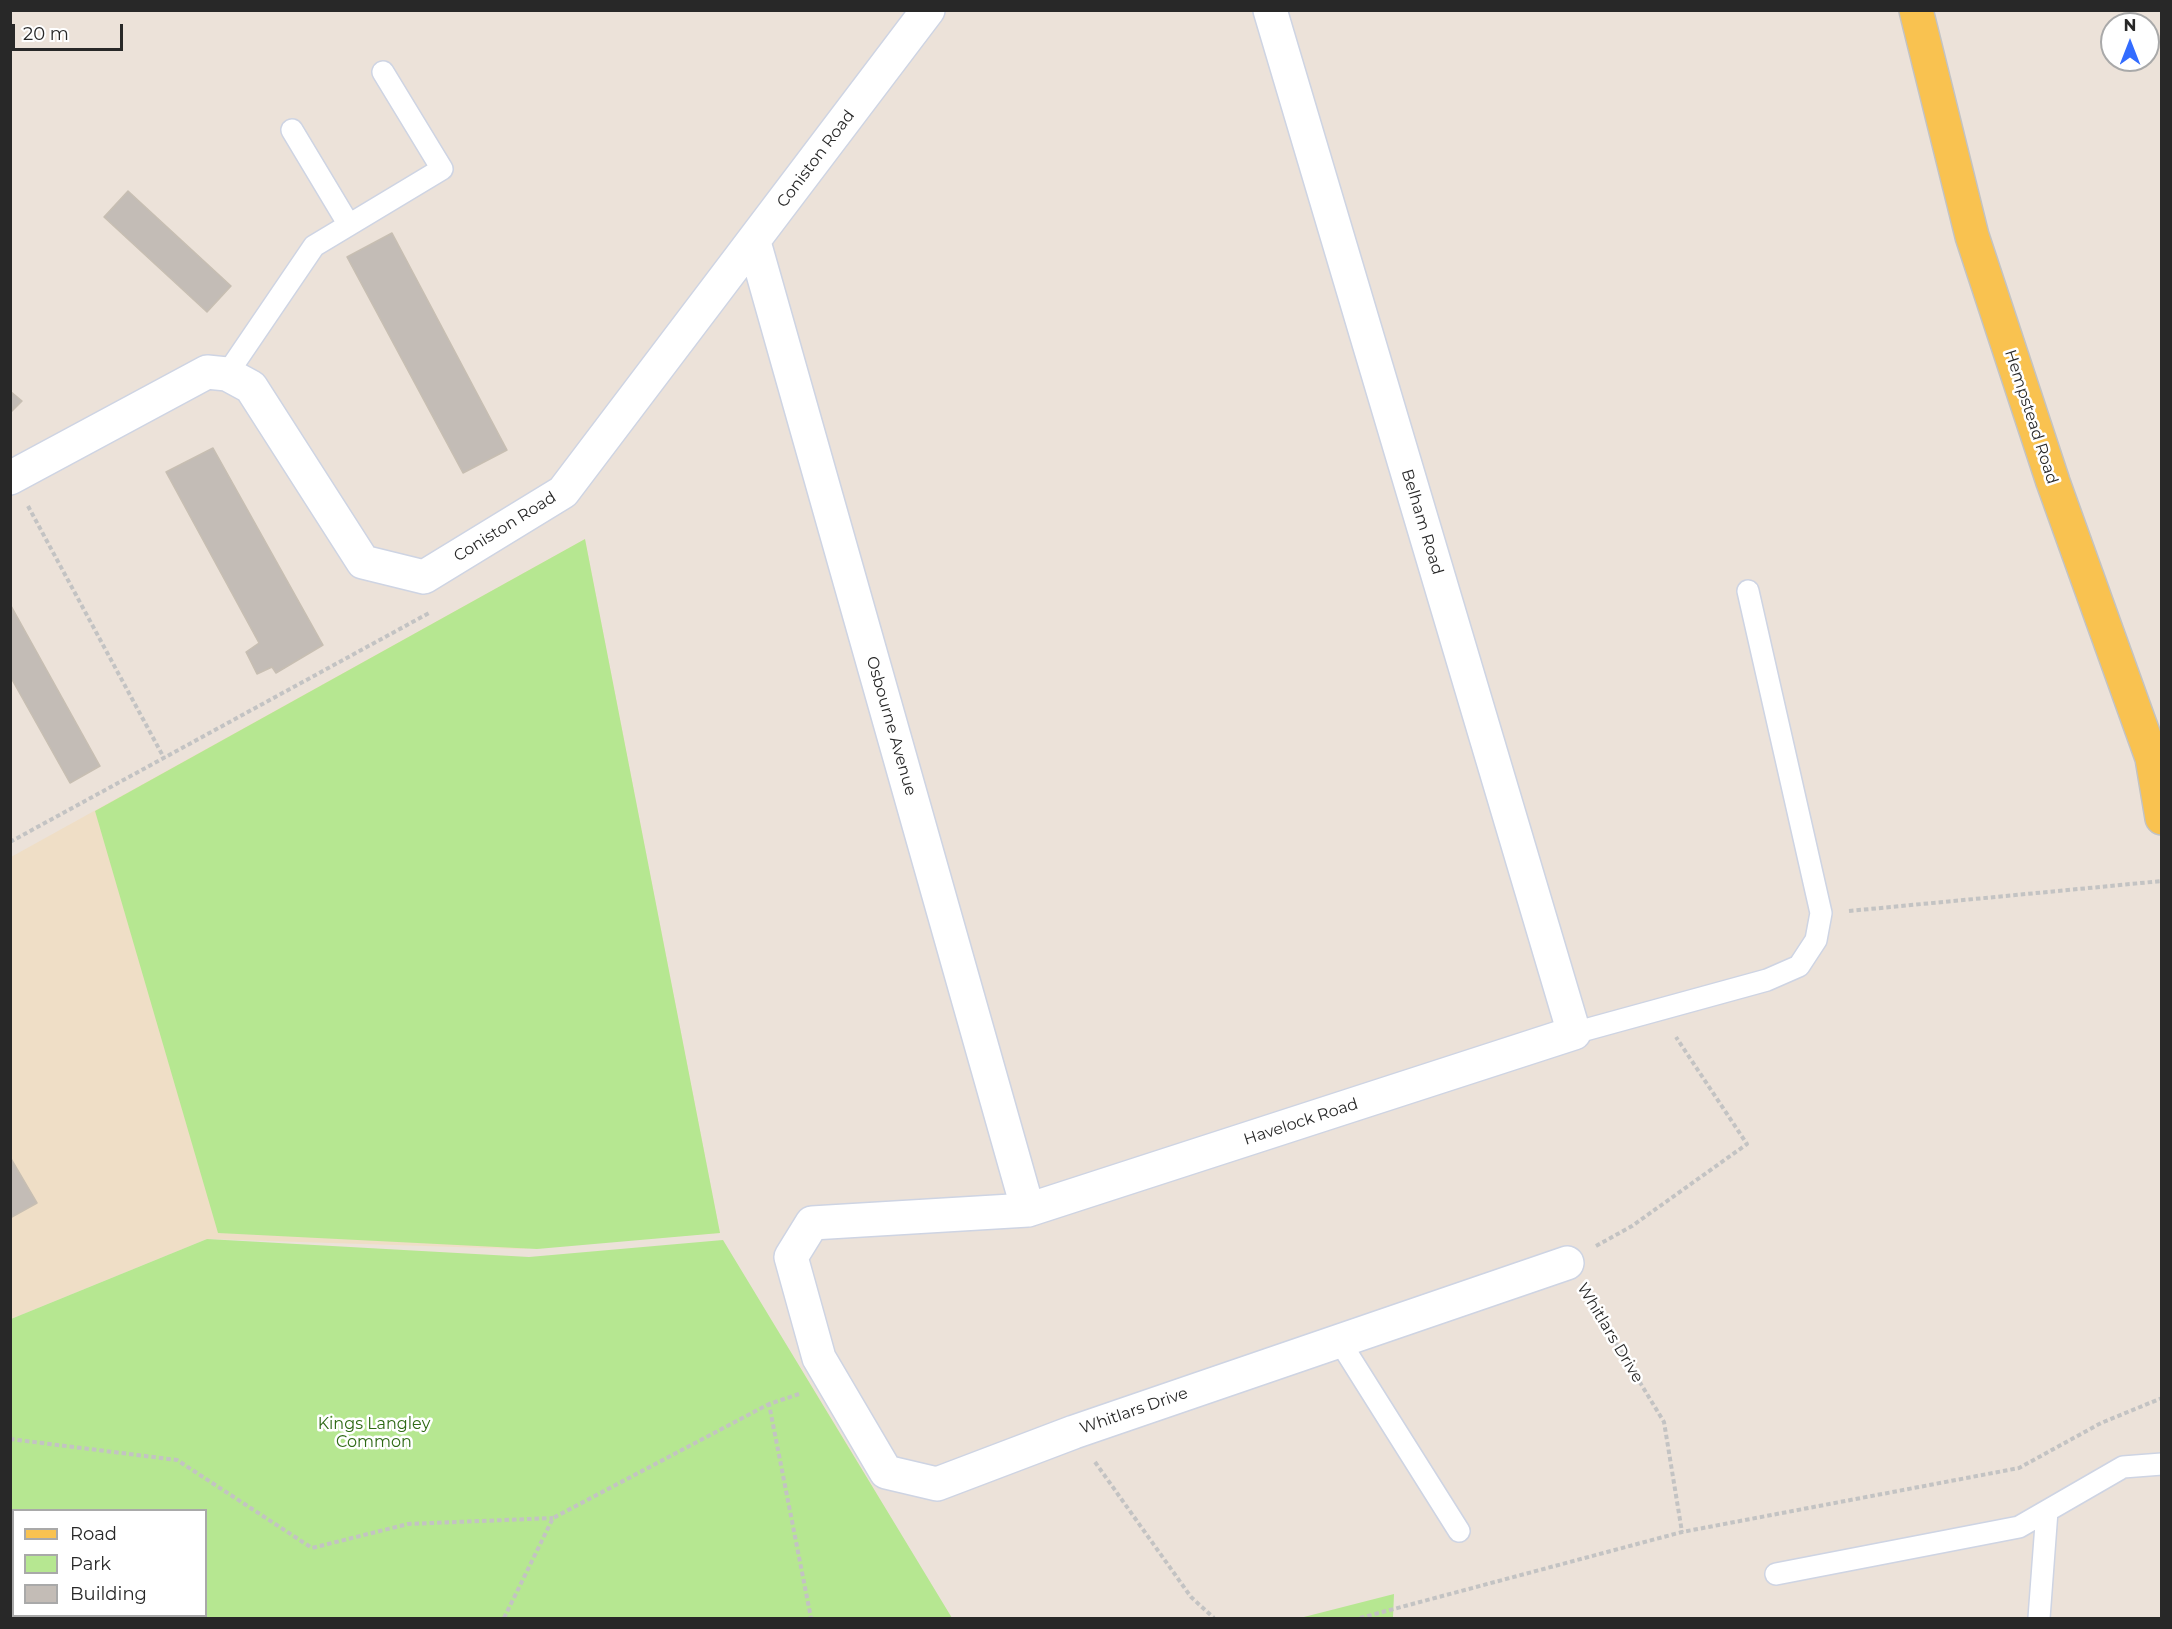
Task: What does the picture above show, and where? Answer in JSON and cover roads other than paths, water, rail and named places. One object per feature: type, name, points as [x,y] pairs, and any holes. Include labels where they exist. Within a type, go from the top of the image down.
[{"type":"main road","name":"Hempstead Road","points":[[1916,10],[1972,236],[2053,482],[2152,758],[2162,818]]},
{"type":"street","name":"Coniston Road","points":[[227,374],[250,387],[363,562],[424,577],[563,492],[928,10]]},
{"type":"street","name":"Belham Road","points":[[1270,10],[1574,1034]]},
{"type":"street","name":"Osbourne Avenue","points":[[754,242],[1028,1210]]},
{"type":"street","points":[[11,477],[207,372],[227,374]]},
{"type":"street","name":"Havelock Road","points":[[1028,1210],[1574,1034]]},
{"type":"street","name":"Whitlars Drive","points":[[1028,1210],[812,1223],[791,1257],[819,1358],[886,1472],[937,1484],[1074,1432],[1567,1263]]},
{"type":"lane","points":[[227,374],[314,246],[442,168],[383,72]]},
{"type":"lane","points":[[292,130],[349,225]]},
{"type":"lane","points":[[1574,1034],[1767,980],[1799,966],[1816,940],[1821,913],[1748,591]]},
{"type":"lane","points":[[1340,1342],[1459,1531]]},
{"type":"lane","points":[[1776,1574],[2019,1527],[2123,1467],[2162,1464]]},
{"type":"lane","points":[[2039,1618],[2047,1511]]},
{"type":"park label","name":"Kings Langley Common","points":[[374,1433]]}]
